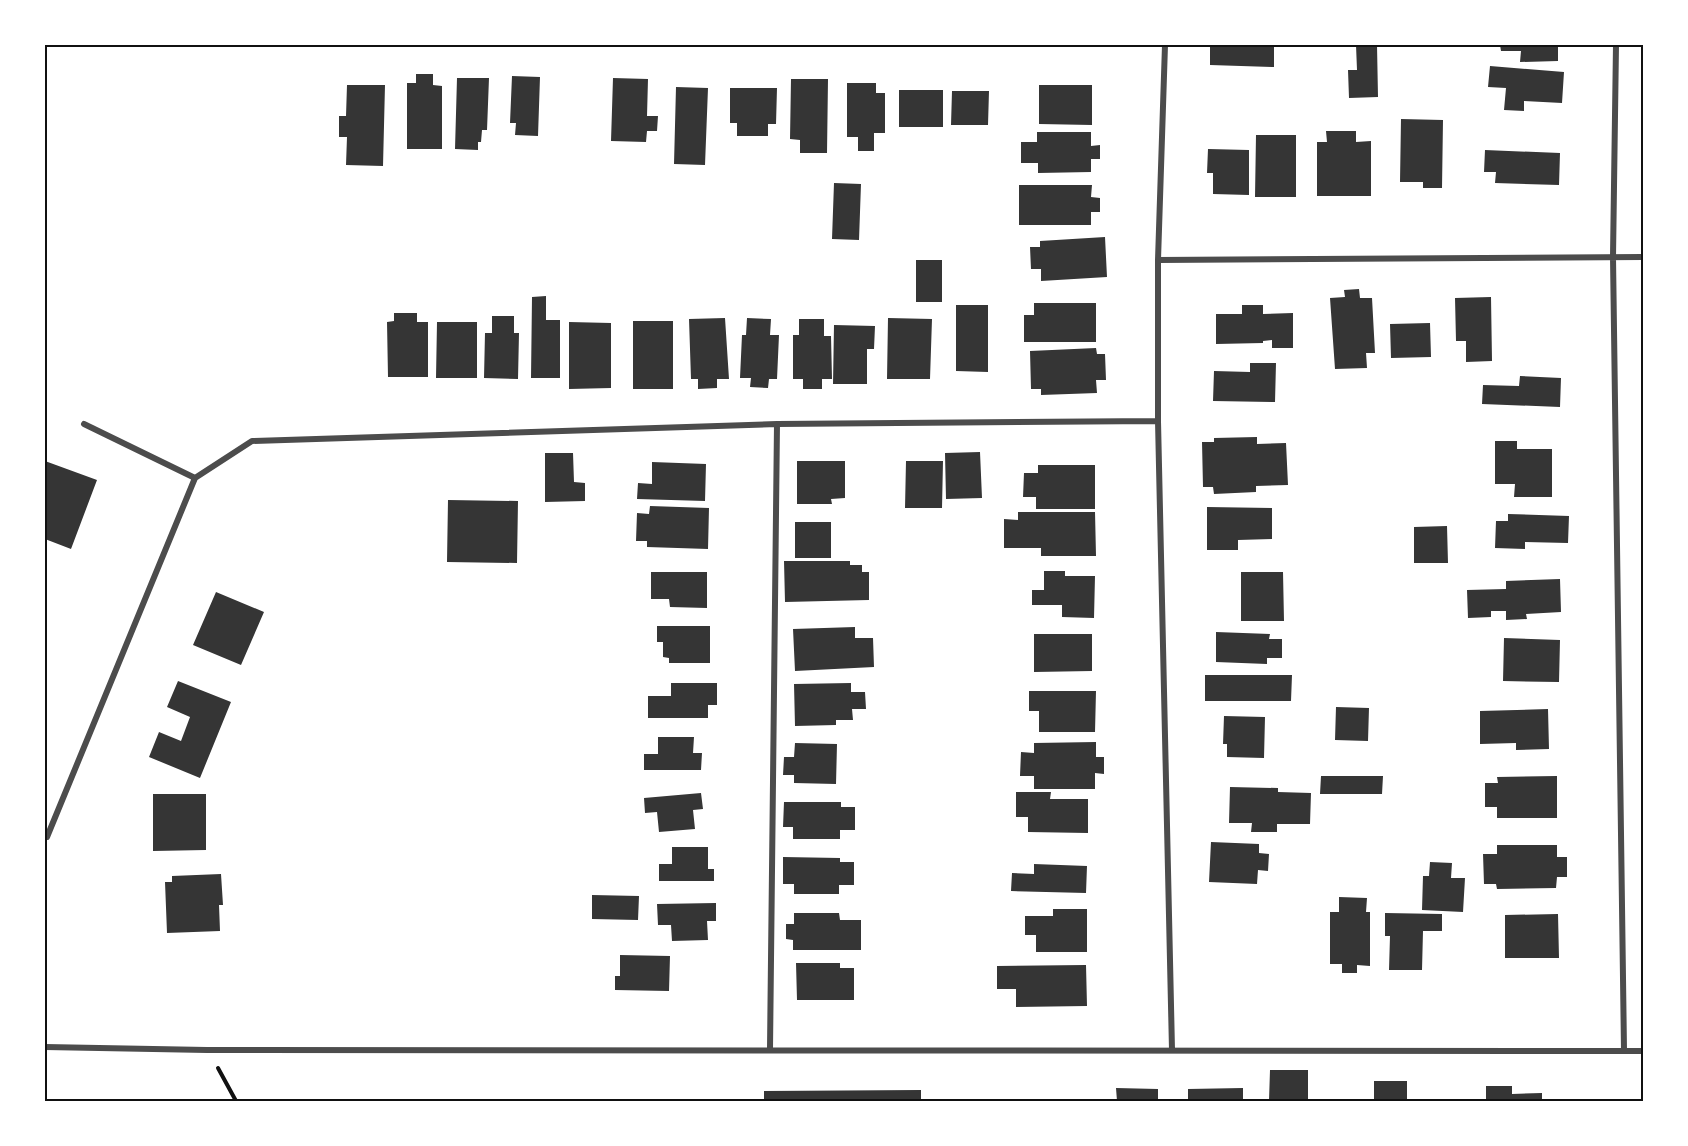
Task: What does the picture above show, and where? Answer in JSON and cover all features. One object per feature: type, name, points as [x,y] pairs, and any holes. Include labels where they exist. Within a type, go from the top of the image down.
[{"type":"street","points":[[1165,45],[1158,260],[1158,421],[1172,1050]]},
{"type":"street","points":[[1616,45],[1613,257],[1624,1050]]},
{"type":"street","points":[[1158,260],[1643,257]]},
{"type":"street","points":[[47,837],[195,478],[252,441],[777,424],[1158,421]]},
{"type":"street","points":[[84,424],[195,478]]},
{"type":"street","points":[[770,1049],[777,424]]},
{"type":"street","points":[[45,1047],[207,1050],[1643,1051]]},
{"type":"path","points":[[207,1050],[236,1101]]},
{"type":"building","points":[[1210,45],[1274,45],[1274,67],[1210,65]]},
{"type":"building","points":[[1356,45],[1377,45],[1378,97],[1349,98],[1348,70],[1357,70]]},
{"type":"building","points":[[1500,45],[1558,45],[1558,61],[1520,62],[1521,51],[1501,51]]},
{"type":"building","points":[[1490,66],[1564,72],[1562,103],[1524,101],[1524,111],[1504,110],[1506,88],[1488,87]]},
{"type":"building","points":[[416,74],[433,74],[433,85],[442,86],[442,149],[407,149],[407,83],[416,83]]},
{"type":"building","points":[[512,76],[540,77],[538,136],[515,135],[516,123],[510,123]]},
{"type":"building","points":[[457,78],[489,78],[487,130],[482,130],[478,150],[455,149]]},
{"type":"building","points":[[613,78],[648,79],[647,116],[658,116],[657,131],[647,131],[646,142],[611,141]]},
{"type":"building","points":[[791,79],[828,79],[827,153],[800,153],[800,140],[790,139]]},
{"type":"building","points":[[847,83],[876,83],[876,93],[885,93],[885,133],[874,133],[874,151],[858,151],[858,137],[847,137]]},
{"type":"building","points":[[347,85],[385,85],[383,166],[346,165],[347,137],[339,137],[339,116],[346,116]]},
{"type":"building","points":[[1039,85],[1092,85],[1092,125],[1039,124]]},
{"type":"building","points":[[676,87],[708,88],[705,165],[674,164]]},
{"type":"building","points":[[730,88],[777,88],[776,124],[768,124],[768,136],[737,136],[737,123],[730,123]]},
{"type":"building","points":[[899,90],[943,90],[943,127],[899,127]]},
{"type":"building","points":[[952,91],[989,91],[988,125],[951,125]]},
{"type":"building","points":[[1401,119],[1443,120],[1442,188],[1423,188],[1423,182],[1400,182]]},
{"type":"building","points":[[1326,131],[1356,131],[1356,142],[1371,141],[1371,196],[1317,196],[1317,142],[1327,142]]},
{"type":"building","points":[[1037,132],[1091,132],[1091,146],[1100,145],[1100,159],[1091,159],[1091,172],[1038,173],[1038,163],[1021,163],[1021,142],[1037,142]]},
{"type":"building","points":[[1256,135],[1296,135],[1296,197],[1255,197]]},
{"type":"building","points":[[1208,149],[1249,150],[1249,195],[1213,194],[1213,173],[1207,173]]},
{"type":"building","points":[[1485,150],[1560,153],[1559,185],[1495,183],[1496,172],[1484,172]]},
{"type":"building","points":[[834,183],[861,184],[859,240],[832,239]]},
{"type":"building","points":[[1019,185],[1092,185],[1091,197],[1100,198],[1100,212],[1091,212],[1091,225],[1019,225]]},
{"type":"building","points":[[1105,237],[1107,277],[1041,281],[1041,269],[1031,269],[1030,247],[1040,247],[1040,241]]},
{"type":"building","points":[[916,260],[942,260],[942,302],[916,302]]},
{"type":"building","points":[[1359,289],[1360,298],[1372,298],[1375,353],[1366,353],[1367,368],[1335,369],[1330,298],[1345,297],[1344,290]]},
{"type":"building","points":[[546,296],[546,320],[560,320],[560,378],[531,378],[532,297]]},
{"type":"building","points":[[1491,297],[1492,361],[1466,362],[1466,341],[1456,341],[1455,298]]},
{"type":"building","points":[[1034,303],[1096,303],[1096,342],[1024,342],[1024,315],[1034,315]]},
{"type":"building","points":[[956,305],[988,305],[988,372],[956,371]]},
{"type":"building","points":[[1242,305],[1263,305],[1263,314],[1293,313],[1293,348],[1272,348],[1272,340],[1263,341],[1263,343],[1216,344],[1216,314],[1242,314]]},
{"type":"building","points":[[394,313],[417,313],[417,322],[428,322],[428,377],[388,377],[387,322],[394,321]]},
{"type":"building","points":[[492,316],[514,316],[514,333],[519,333],[518,379],[484,378],[485,333],[492,333]]},
{"type":"building","points":[[725,318],[729,379],[717,379],[717,388],[698,389],[698,379],[691,379],[689,319]]},
{"type":"building","points":[[747,318],[771,319],[770,335],[779,335],[777,379],[769,379],[768,388],[750,387],[751,378],[740,378],[742,335],[746,335]]},
{"type":"building","points":[[888,318],[932,319],[930,379],[887,379]]},
{"type":"building","points":[[799,319],[824,319],[824,336],[831,336],[832,379],[822,379],[822,389],[803,389],[803,379],[793,379],[793,335],[799,335]]},
{"type":"building","points":[[633,321],[673,321],[673,389],[633,389]]},
{"type":"building","points":[[437,322],[477,322],[477,378],[436,378]]},
{"type":"building","points":[[569,322],[611,323],[611,388],[569,389]]},
{"type":"building","points":[[1430,323],[1431,357],[1391,358],[1390,324]]},
{"type":"building","points":[[834,325],[875,326],[874,349],[867,349],[867,384],[833,384]]},
{"type":"building","points":[[1096,348],[1097,354],[1105,354],[1106,380],[1096,380],[1097,393],[1041,395],[1041,389],[1031,389],[1030,351]]},
{"type":"building","points":[[1250,363],[1276,363],[1275,402],[1213,401],[1214,371],[1250,372]]},
{"type":"building","points":[[1520,376],[1561,378],[1560,407],[1482,404],[1483,385],[1519,386]]},
{"type":"building","points":[[1257,437],[1257,444],[1286,443],[1288,485],[1256,486],[1256,492],[1214,494],[1213,487],[1203,487],[1202,442],[1214,442],[1214,438]]},
{"type":"building","points":[[1495,441],[1517,441],[1517,449],[1552,449],[1552,497],[1514,497],[1515,484],[1495,484]]},
{"type":"building","points":[[980,452],[982,498],[946,499],[945,453]]},
{"type":"building","points":[[545,453],[573,453],[574,482],[585,483],[585,501],[545,502]]},
{"type":"building","points":[[45,461],[97,480],[71,549],[45,539]]},
{"type":"building","points":[[797,461],[845,461],[845,498],[831,499],[832,504],[797,504]]},
{"type":"building","points":[[906,461],[943,461],[942,508],[905,508]]},
{"type":"building","points":[[652,462],[706,464],[705,501],[637,499],[638,483],[652,484]]},
{"type":"building","points":[[1038,465],[1095,465],[1095,509],[1036,509],[1036,497],[1023,497],[1024,473],[1038,473]]},
{"type":"building","points":[[448,500],[518,501],[517,563],[447,562]]},
{"type":"building","points":[[650,506],[709,508],[708,549],[647,547],[647,541],[636,541],[637,513],[649,514]]},
{"type":"building","points":[[1207,507],[1272,508],[1272,539],[1238,540],[1238,550],[1207,550]]},
{"type":"building","points":[[1018,512],[1095,512],[1096,556],[1041,556],[1041,548],[1004,548],[1004,519],[1018,520]]},
{"type":"building","points":[[1508,514],[1569,516],[1568,543],[1525,542],[1525,549],[1495,548],[1496,521],[1508,521]]},
{"type":"building","points":[[795,522],[831,522],[831,558],[795,558]]},
{"type":"building","points":[[1447,526],[1448,563],[1414,563],[1414,527]]},
{"type":"building","points":[[784,561],[850,561],[850,565],[862,565],[862,572],[869,572],[869,600],[785,602]]},
{"type":"building","points":[[1044,571],[1065,571],[1065,576],[1095,576],[1094,618],[1062,617],[1062,605],[1032,605],[1032,590],[1044,590]]},
{"type":"building","points":[[651,572],[707,572],[707,608],[670,607],[669,599],[651,599]]},
{"type":"building","points":[[1241,572],[1283,572],[1284,621],[1241,621]]},
{"type":"building","points":[[1560,579],[1561,612],[1526,614],[1527,619],[1506,620],[1506,611],[1491,611],[1491,617],[1468,618],[1467,590],[1506,589],[1506,581]]},
{"type":"building","points":[[216,592],[264,612],[241,665],[193,645]]},
{"type":"building","points":[[657,626],[710,626],[710,663],[669,663],[669,658],[663,657],[663,642],[657,642]]},
{"type":"building","points":[[855,627],[855,638],[873,638],[874,667],[795,671],[793,629]]},
{"type":"building","points":[[1216,632],[1270,634],[1269,639],[1282,639],[1282,658],[1267,658],[1267,664],[1216,662]]},
{"type":"building","points":[[1034,634],[1092,634],[1092,671],[1034,672]]},
{"type":"building","points":[[1504,638],[1560,640],[1559,682],[1503,681]]},
{"type":"building","points":[[1205,675],[1292,675],[1291,701],[1205,701]]},
{"type":"building","points":[[178,681],[231,702],[200,778],[149,757],[159,732],[181,741],[190,717],[167,707]]},
{"type":"building","points":[[671,683],[717,683],[717,705],[708,705],[708,718],[648,718],[648,696],[671,696]]},
{"type":"building","points":[[851,683],[851,692],[865,692],[866,709],[852,709],[853,720],[836,720],[836,725],[795,726],[794,684]]},
{"type":"building","points":[[1029,691],[1096,691],[1095,732],[1039,732],[1039,711],[1029,711]]},
{"type":"building","points":[[1336,707],[1369,708],[1368,741],[1335,740]]},
{"type":"building","points":[[1548,709],[1549,749],[1516,750],[1516,743],[1480,744],[1480,711]]},
{"type":"building","points":[[1224,716],[1265,717],[1264,758],[1227,757],[1227,744],[1223,744]]},
{"type":"building","points":[[658,737],[694,737],[693,753],[702,753],[701,770],[644,770],[644,754],[658,754]]},
{"type":"building","points":[[1096,742],[1096,757],[1104,757],[1104,774],[1095,773],[1095,789],[1034,789],[1034,776],[1020,776],[1021,752],[1034,753],[1034,743]]},
{"type":"building","points":[[795,743],[837,744],[836,784],[794,783],[794,775],[783,775],[784,757],[794,757]]},
{"type":"building","points":[[1321,776],[1383,776],[1382,794],[1320,794]]},
{"type":"building","points":[[1557,776],[1557,818],[1497,818],[1497,807],[1485,807],[1485,783],[1498,783],[1497,777]]},
{"type":"building","points":[[1230,787],[1278,788],[1278,792],[1311,793],[1310,824],[1277,824],[1277,832],[1251,832],[1252,823],[1229,823]]},
{"type":"building","points":[[1016,792],[1051,792],[1050,799],[1088,799],[1088,833],[1028,832],[1028,817],[1016,817]]},
{"type":"building","points":[[701,793],[703,809],[693,810],[695,829],[659,832],[657,812],[645,813],[644,798]]},
{"type":"building","points":[[153,794],[206,794],[206,850],[153,851]]},
{"type":"building","points":[[784,802],[841,802],[841,807],[855,807],[855,830],[840,830],[840,839],[793,839],[793,827],[783,827]]},
{"type":"building","points":[[1211,842],[1259,844],[1259,853],[1269,854],[1268,871],[1258,870],[1257,884],[1209,882]]},
{"type":"building","points":[[1497,845],[1557,845],[1557,857],[1567,857],[1567,877],[1557,877],[1556,888],[1497,889],[1496,884],[1484,884],[1483,854],[1497,854]]},
{"type":"building","points":[[672,847],[708,847],[708,869],[714,869],[714,881],[659,881],[659,864],[672,864]]},
{"type":"building","points":[[783,857],[840,858],[840,862],[854,862],[854,885],[839,885],[839,894],[794,894],[794,884],[783,884]]},
{"type":"building","points":[[1430,862],[1452,863],[1451,878],[1465,878],[1463,912],[1422,910],[1423,876],[1429,876]]},
{"type":"building","points":[[1034,864],[1087,866],[1086,893],[1011,891],[1012,873],[1034,874]]},
{"type":"building","points":[[221,874],[223,905],[219,905],[220,931],[167,933],[165,882],[172,882],[172,876]]},
{"type":"building","points":[[592,895],[639,896],[638,920],[592,919]]},
{"type":"building","points":[[1339,897],[1367,898],[1366,912],[1370,912],[1370,966],[1357,965],[1357,973],[1342,973],[1342,964],[1330,964],[1330,912],[1339,912]]},
{"type":"building","points":[[716,903],[716,921],[707,921],[708,940],[672,941],[671,925],[658,925],[657,904]]},
{"type":"building","points":[[1053,909],[1087,909],[1087,952],[1036,952],[1036,935],[1025,935],[1025,916],[1053,916]]},
{"type":"building","points":[[794,913],[839,913],[840,920],[861,920],[861,950],[793,950],[793,940],[786,939],[786,924],[794,924]]},
{"type":"building","points":[[1385,913],[1442,914],[1442,931],[1423,931],[1422,970],[1389,970],[1390,936],[1385,936]]},
{"type":"building","points":[[1558,914],[1559,958],[1505,958],[1505,915]]},
{"type":"building","points":[[620,955],[670,956],[669,991],[615,990],[615,976],[620,976]]},
{"type":"building","points":[[796,963],[840,963],[840,968],[854,968],[854,1000],[797,1000]]},
{"type":"building","points":[[1086,965],[1087,1006],[1016,1007],[1016,989],[997,989],[997,966]]},
{"type":"building","points":[[1270,1070],[1308,1070],[1308,1101],[1269,1101]]},
{"type":"building","points":[[1374,1081],[1407,1081],[1407,1101],[1374,1101]]},
{"type":"building","points":[[1486,1086],[1512,1086],[1512,1094],[1542,1093],[1542,1101],[1486,1101]]},
{"type":"building","points":[[1116,1088],[1158,1089],[1158,1101],[1117,1101]]},
{"type":"building","points":[[1243,1088],[1243,1101],[1188,1101],[1188,1089]]},
{"type":"building","points":[[921,1090],[921,1101],[764,1101],[764,1091]]}]
